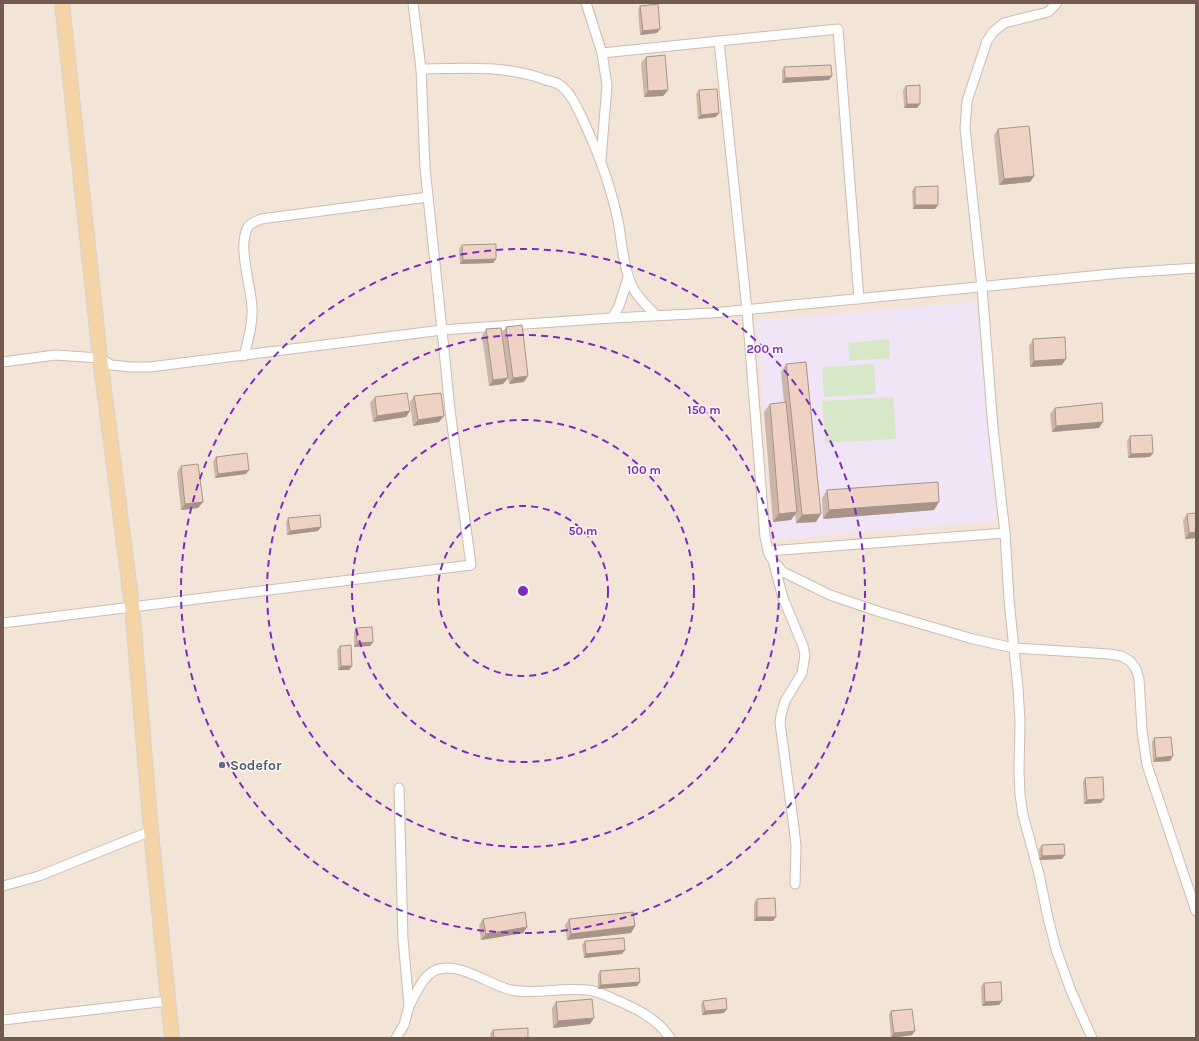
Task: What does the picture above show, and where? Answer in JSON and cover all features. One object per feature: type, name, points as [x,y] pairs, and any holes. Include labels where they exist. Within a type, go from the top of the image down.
[{"type":"main road","points":[[62,3],[100,358],[132,606],[151,831],[172,1038]]},
{"type":"street","points":[[3,623],[471,565],[450,410],[425,168],[421,69],[413,3]]},
{"type":"street","points":[[586,3],[602,54],[607,85],[601,161]]},
{"type":"street","points":[[1057,3],[1048,12],[1004,23],[992,32],[987,41],[967,101],[965,128],[982,287],[992,428],[1005,533],[1019,704],[1020,785],[1023,815],[1040,874],[1048,918],[1056,949],[1071,991],[1092,1038]]},
{"type":"street","points":[[602,54],[838,29],[859,299]]},
{"type":"street","points":[[719,41],[747,310],[765,537],[768,550],[774,562],[783,598],[803,646],[805,655],[802,673],[785,701],[781,715],[781,733],[796,846],[795,884]]},
{"type":"street","points":[[421,69],[471,68],[505,70],[534,75],[560,85],[571,97],[601,161],[616,214],[628,278],[638,296],[656,315]]},
{"type":"street","points":[[244,356],[253,316],[243,246],[244,235],[248,226],[260,219],[428,197]]},
{"type":"street","points":[[3,362],[55,355],[100,358],[111,365],[150,367],[442,330],[747,310],[1196,268]]},
{"type":"street","points":[[612,318],[619,306],[628,278]]},
{"type":"street","points":[[768,550],[1005,533]]},
{"type":"street","points":[[774,562],[783,572],[830,595],[924,626],[1014,648],[1121,656],[1130,661],[1136,669],[1139,679],[1142,732],[1147,765],[1196,911]]},
{"type":"street","points":[[399,788],[403,939],[409,1006]]},
{"type":"street","points":[[3,886],[39,876],[151,831]]},
{"type":"street","points":[[396,1038],[404,1025],[409,1006],[423,982],[436,970],[445,968],[464,971],[501,987],[514,990],[527,992],[588,990],[599,993],[638,1009],[648,1015],[663,1028],[670,1038]]},
{"type":"street","points":[[3,1020],[168,1001]]},
{"type":"shaded area","points":[[3,3],[1196,3],[1196,1038],[3,1038]]},
{"type":"shaded area","points":[[976,302],[996,521],[775,540],[756,321]]},
{"type":"green space","points":[[889,339],[890,358],[850,361],[848,343]]},
{"type":"green space","points":[[874,364],[876,394],[824,397],[822,367]]},
{"type":"green space","points":[[893,397],[896,439],[825,443],[822,401]]},
{"type":"building","points":[[658,4],[660,29],[643,31],[640,6]]},
{"type":"building","points":[[665,55],[668,90],[648,91],[646,57]]},
{"type":"building","points":[[831,65],[832,76],[785,78],[784,67]]},
{"type":"building","points":[[920,85],[920,104],[907,104],[906,86]]},
{"type":"building","points":[[717,89],[719,113],[701,115],[699,90]]},
{"type":"building","points":[[1029,126],[1034,176],[1004,179],[998,129]]},
{"type":"building","points":[[938,186],[938,205],[915,205],[915,187]]},
{"type":"building","points":[[496,244],[496,259],[463,260],[462,245]]},
{"type":"building","points":[[522,325],[528,376],[513,378],[506,327]]},
{"type":"building","points":[[501,328],[508,378],[493,380],[486,329]]},
{"type":"building","points":[[1065,337],[1066,359],[1034,361],[1033,339]]},
{"type":"building","points":[[806,362],[821,514],[802,515],[786,364]]},
{"type":"building","points":[[407,393],[410,411],[377,416],[375,397]]},
{"type":"building","points":[[441,393],[444,416],[418,420],[414,396]]},
{"type":"building","points":[[786,402],[797,512],[779,514],[770,404]]},
{"type":"building","points":[[1102,403],[1103,422],[1056,426],[1055,408]]},
{"type":"building","points":[[1152,435],[1153,453],[1131,454],[1130,436]]},
{"type":"building","points":[[247,453],[249,470],[218,474],[216,457]]},
{"type":"building","points":[[198,464],[203,502],[185,504],[181,466]]},
{"type":"building","points":[[938,482],[939,502],[829,510],[827,490]]},
{"type":"building","points":[[1196,513],[1196,532],[1189,533],[1187,514]]},
{"type":"building","points":[[320,515],[321,527],[290,531],[288,518]]},
{"type":"building","points":[[372,627],[373,642],[357,643],[356,628]]},
{"type":"building","points":[[351,645],[352,666],[341,666],[340,646]]},
{"type":"building","points":[[1171,737],[1173,756],[1156,758],[1154,738]]},
{"type":"building","points":[[1103,777],[1104,799],[1087,800],[1085,778]]},
{"type":"building","points":[[1064,844],[1065,855],[1042,856],[1042,845]]},
{"type":"building","points":[[775,898],[776,917],[757,917],[757,899]]},
{"type":"building","points":[[525,912],[527,927],[486,934],[483,919]]},
{"type":"building","points":[[633,912],[635,926],[571,934],[569,919]]},
{"type":"building","points":[[624,938],[625,950],[586,954],[585,941]]},
{"type":"building","points":[[639,968],[640,982],[601,985],[600,971]]},
{"type":"building","points":[[1001,982],[1002,1001],[985,1002],[984,983]]},
{"type":"building","points":[[726,998],[727,1009],[705,1011],[703,1001]]},
{"type":"building","points":[[592,999],[594,1018],[558,1021],[556,1002]]},
{"type":"building","points":[[912,1009],[915,1031],[894,1033],[891,1011]]},
{"type":"building","points":[[528,1028],[528,1038],[494,1038],[493,1030]]},
{"type":"place","name":"Sodefor","points":[[222,765]]}]
